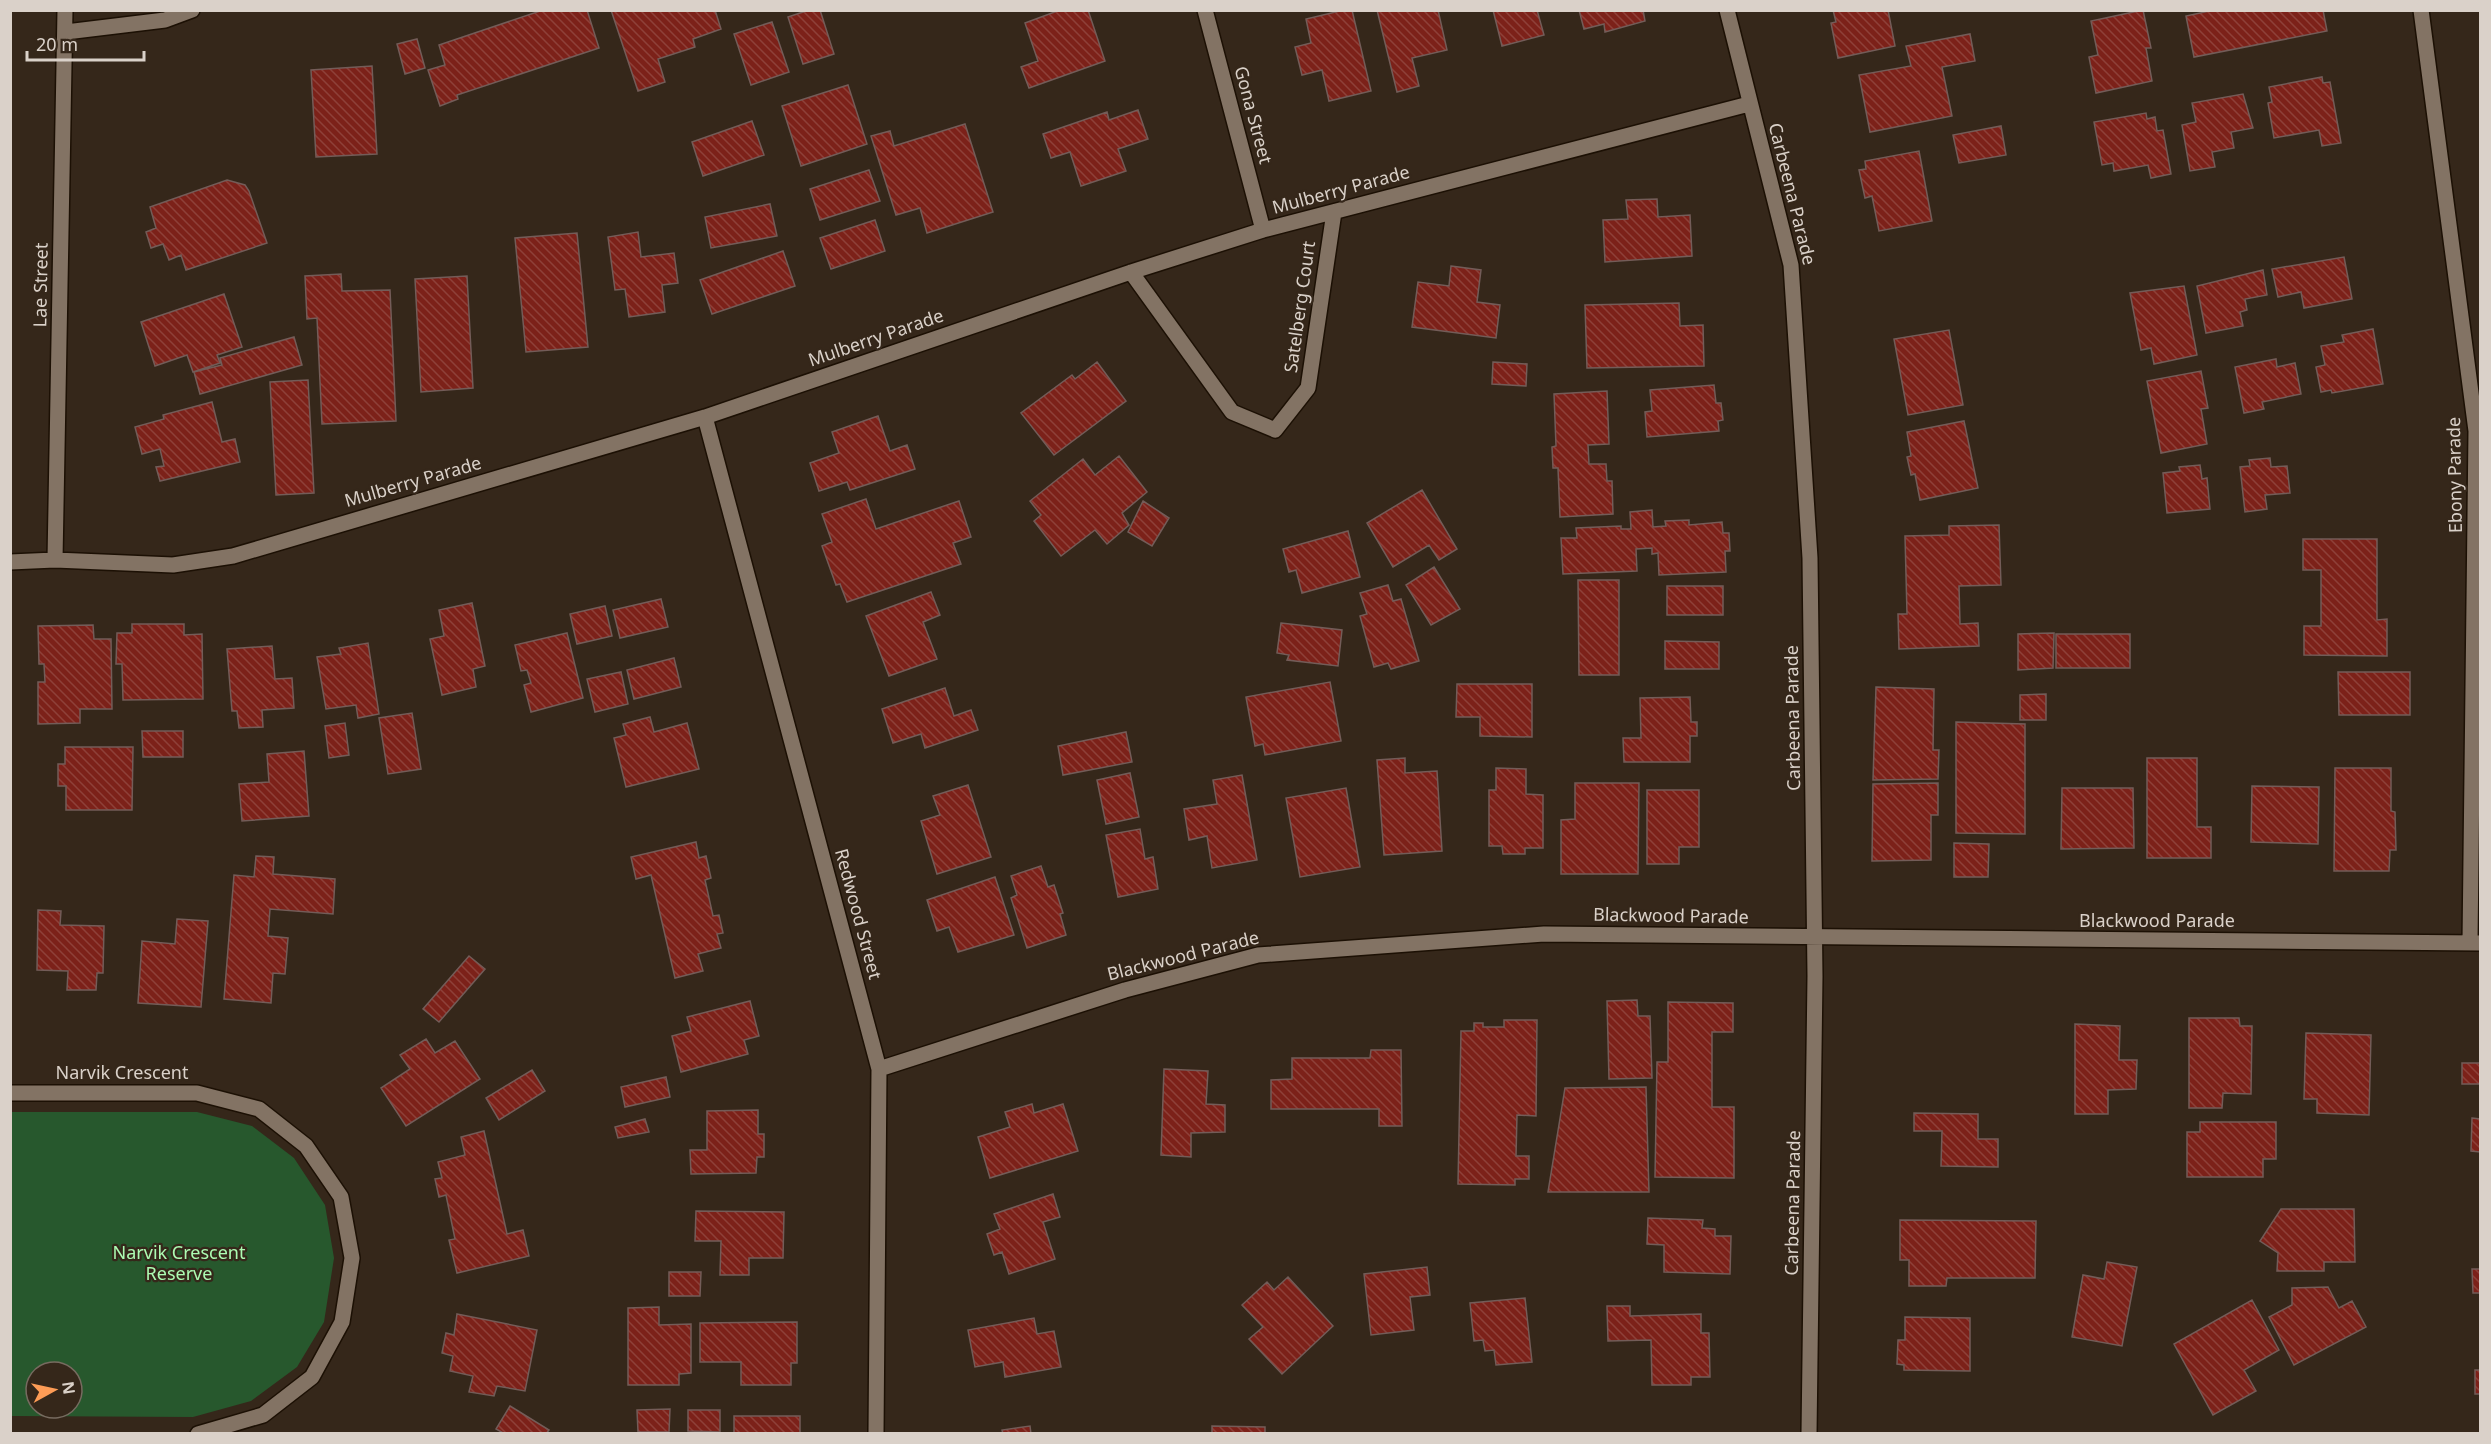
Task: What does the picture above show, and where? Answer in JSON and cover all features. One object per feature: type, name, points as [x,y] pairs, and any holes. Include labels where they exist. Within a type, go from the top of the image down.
[{"type":"street","name":"Lae Street","points":[[56,560],[65,10]]},
{"type":"street","points":[[66,32],[165,20],[192,10]]},
{"type":"street","name":"Gona Street","points":[[1205,10],[1263,230]]},
{"type":"street","name":"Carbeena Parade","points":[[1727,10],[1791,265],[1810,558],[1815,938],[1809,1434]]},
{"type":"street","name":"Ebony Parade","points":[[2421,10],[2478,431],[2475,943]]},
{"type":"street","name":"Mulberry Parade","points":[[10,562],[56,560],[174,565],[233,556],[705,417],[1131,272],[1263,230],[1749,104]]},
{"type":"street","name":"Satelberg Court","points":[[1131,272],[1232,412],[1275,430],[1308,388],[1334,212]]},
{"type":"street","name":"Redwood Street","points":[[705,417],[879,1069],[876,1434]]},
{"type":"street","name":"Blackwood Parade","points":[[879,1069],[1125,990],[1258,955],[1544,934],[2475,943]]},
{"type":"street","name":"Narvik Crescent","points":[[10,1093],[197,1093],[259,1109],[306,1146],[341,1197],[352,1258],[342,1322],[312,1377],[263,1415],[198,1434]]},
{"type":"green space","name":"Narvik Crescent Reserve","points":[[11,1112],[197,1112],[252,1126],[294,1158],[325,1205],[334,1258],[324,1322],[297,1367],[251,1401],[193,1417],[84,1416],[84,1360],[24,1360],[24,1416],[11,1416]]},
{"type":"building","points":[[543,10],[587,10],[599,48],[457,95],[458,99],[440,106],[428,70],[445,65],[439,45]]},
{"type":"building","points":[[611,10],[715,10],[721,29],[693,39],[695,47],[658,59],[665,82],[638,91]]},
{"type":"building","points":[[809,10],[820,10],[834,54],[803,64],[788,17]]},
{"type":"building","points":[[1060,10],[1088,10],[1105,61],[1029,88],[1021,67],[1038,61],[1025,23]]},
{"type":"building","points":[[1352,10],[1371,91],[1329,101],[1322,70],[1302,75],[1295,47],[1311,43],[1306,19]]},
{"type":"building","points":[[1377,10],[1438,10],[1447,50],[1412,58],[1419,86],[1397,92]]},
{"type":"building","points":[[1493,10],[1537,10],[1544,35],[1502,46]]},
{"type":"building","points":[[1579,10],[1643,10],[1645,21],[1605,32],[1604,24],[1584,29]]},
{"type":"building","points":[[1833,10],[1888,10],[1895,46],[1838,58],[1831,23],[1836,22]]},
{"type":"building","points":[[2143,10],[2151,48],[2146,48],[2152,81],[2096,93],[2089,57],[2098,55],[2091,21]]},
{"type":"building","points":[[2214,10],[2323,10],[2327,31],[2194,57],[2186,16]]},
{"type":"building","points":[[772,22],[789,72],[751,85],[734,34]]},
{"type":"building","points":[[1970,34],[1975,61],[1942,67],[1952,116],[1870,132],[1859,75],[1911,66],[1906,46]]},
{"type":"building","points":[[417,39],[425,68],[405,74],[397,44]]},
{"type":"building","points":[[372,66],[377,154],[316,157],[311,70]]},
{"type":"building","points":[[2322,77],[2323,83],[2330,82],[2341,143],[2322,146],[2319,130],[2274,138],[2268,103],[2272,102],[2269,87]]},
{"type":"building","points":[[848,85],[867,144],[801,166],[782,106]]},
{"type":"building","points":[[2243,94],[2253,128],[2231,132],[2234,148],[2212,152],[2215,167],[2190,171],[2182,125],[2196,122],[2192,103]]},
{"type":"building","points":[[1138,110],[1148,139],[1118,149],[1126,171],[1081,186],[1070,152],[1051,158],[1043,134],[1107,112],[1109,120]]},
{"type":"building","points":[[2146,113],[2147,119],[2155,117],[2157,131],[2163,130],[2171,174],[2151,178],[2148,165],[2114,171],[2113,163],[2102,165],[2094,122]]},
{"type":"building","points":[[752,121],[764,155],[703,176],[692,142]]},
{"type":"building","points":[[965,124],[993,212],[927,233],[920,208],[896,215],[871,136],[890,131],[894,146]]},
{"type":"building","points":[[2001,126],[2006,155],[1959,163],[1953,135]]},
{"type":"building","points":[[1919,151],[1932,221],[1879,231],[1872,196],[1865,198],[1859,170],[1866,169],[1865,161]]},
{"type":"building","points":[[869,170],[880,201],[820,220],[810,189]]},
{"type":"building","points":[[227,180],[245,185],[249,191],[267,243],[186,270],[181,255],[169,260],[163,244],[151,248],[146,232],[156,228],[150,207]]},
{"type":"building","points":[[1657,199],[1658,217],[1690,215],[1692,256],[1605,262],[1603,220],[1628,219],[1626,200]]},
{"type":"building","points":[[770,204],[777,236],[711,248],[705,217]]},
{"type":"building","points":[[875,220],[885,251],[831,269],[820,238]]},
{"type":"building","points":[[638,232],[641,257],[674,253],[678,283],[662,285],[665,312],[629,317],[625,289],[615,290],[608,237]]},
{"type":"building","points":[[577,233],[588,347],[526,352],[515,238]]},
{"type":"building","points":[[783,251],[795,286],[712,314],[700,280]]},
{"type":"building","points":[[2344,257],[2352,299],[2304,308],[2301,292],[2278,297],[2272,269]]},
{"type":"building","points":[[1451,266],[1481,270],[1477,302],[1500,305],[1496,338],[1412,327],[1418,282],[1449,286]]},
{"type":"building","points":[[2263,270],[2267,295],[2245,299],[2247,310],[2240,312],[2243,326],[2206,333],[2197,286]]},
{"type":"building","points":[[341,274],[342,291],[390,290],[396,421],[322,424],[317,318],[307,319],[305,276]]},
{"type":"building","points":[[467,276],[473,388],[421,392],[415,279]]},
{"type":"building","points":[[2184,286],[2197,355],[2154,364],[2151,348],[2141,350],[2130,293]]},
{"type":"building","points":[[224,294],[242,347],[217,355],[220,363],[193,372],[187,355],[155,366],[141,322]]},
{"type":"building","points":[[1679,303],[1680,326],[1703,325],[1704,366],[1587,368],[1585,305]]},
{"type":"building","points":[[2373,329],[2383,384],[2332,393],[2331,390],[2321,392],[2316,367],[2325,365],[2321,346],[2344,342],[2342,335]]},
{"type":"building","points":[[1949,330],[1963,405],[1908,415],[1894,339]]},
{"type":"building","points":[[294,337],[302,365],[200,394],[194,372],[222,365],[220,358]]},
{"type":"building","points":[[2276,359],[2277,367],[2295,363],[2301,394],[2262,402],[2264,409],[2244,413],[2235,367]]},
{"type":"building","points":[[1097,362],[1126,401],[1054,455],[1021,413],[1072,375],[1075,379]]},
{"type":"building","points":[[1493,362],[1527,364],[1526,386],[1492,384]]},
{"type":"building","points":[[2201,371],[2208,408],[2201,409],[2207,444],[2161,453],[2147,381]]},
{"type":"building","points":[[308,380],[314,493],[276,495],[270,382]]},
{"type":"building","points":[[1714,385],[1716,403],[1721,403],[1723,420],[1718,421],[1719,431],[1647,437],[1645,412],[1652,411],[1650,390]]},
{"type":"building","points":[[1607,391],[1609,444],[1588,445],[1589,464],[1606,464],[1607,481],[1612,481],[1613,514],[1560,517],[1558,468],[1553,468],[1552,447],[1556,446],[1554,394]]},
{"type":"building","points":[[212,402],[222,442],[235,439],[240,462],[160,481],[156,467],[164,466],[160,449],[142,454],[135,427],[164,419],[163,415]]},
{"type":"building","points":[[878,416],[890,451],[907,445],[915,469],[850,490],[847,482],[819,491],[810,463],[839,453],[832,432]]},
{"type":"building","points":[[1964,421],[1978,488],[1920,500],[1915,474],[1911,475],[1907,457],[1911,456],[1907,432]]},
{"type":"building","points":[[1119,456],[1147,492],[1122,513],[1129,525],[1107,544],[1095,530],[1061,556],[1034,521],[1041,515],[1030,501],[1083,459],[1095,475]]},
{"type":"building","points":[[2270,458],[2271,467],[2287,466],[2290,493],[2265,495],[2267,509],[2245,512],[2240,467],[2250,466],[2249,460]]},
{"type":"building","points":[[2200,465],[2202,479],[2207,478],[2210,509],[2167,513],[2163,473],[2180,471],[2179,467]]},
{"type":"building","points":[[1422,490],[1457,549],[1439,560],[1429,545],[1393,567],[1367,523]]},
{"type":"building","points":[[866,499],[876,529],[959,501],[971,537],[953,543],[961,564],[847,602],[840,584],[836,585],[822,546],[832,542],[822,514]]},
{"type":"building","points":[[1143,501],[1169,518],[1152,546],[1128,532]]},
{"type":"building","points":[[1652,510],[1653,527],[1666,526],[1665,521],[1689,520],[1689,525],[1722,522],[1723,533],[1729,533],[1730,551],[1725,551],[1726,572],[1659,575],[1658,553],[1652,554],[1652,548],[1636,549],[1637,571],[1563,574],[1561,538],[1577,538],[1576,528],[1621,526],[1621,529],[1631,529],[1630,512]]},
{"type":"building","points":[[1999,525],[2001,585],[1959,586],[1960,624],[1978,623],[1979,646],[1899,649],[1898,614],[1907,614],[1905,536],[1949,535],[1949,526]]},
{"type":"building","points":[[1348,531],[1360,577],[1302,593],[1296,570],[1289,572],[1283,549]]},
{"type":"building","points":[[2303,539],[2377,539],[2377,620],[2387,619],[2387,656],[2304,655],[2304,626],[2321,626],[2321,570],[2303,570]]},
{"type":"building","points":[[1434,567],[1460,609],[1431,625],[1406,585]]},
{"type":"building","points":[[1578,580],[1619,580],[1619,675],[1579,675]]},
{"type":"building","points":[[1388,585],[1393,601],[1401,599],[1419,661],[1391,669],[1388,663],[1374,667],[1360,616],[1367,614],[1360,593]]},
{"type":"building","points":[[1667,586],[1723,586],[1723,615],[1667,615]]},
{"type":"building","points":[[931,592],[940,615],[923,622],[937,659],[889,676],[866,616]]},
{"type":"building","points":[[661,599],[668,627],[620,638],[613,610]]},
{"type":"building","points":[[472,603],[485,666],[473,669],[476,687],[442,695],[430,639],[444,636],[439,610]]},
{"type":"building","points":[[605,606],[612,636],[577,644],[570,614]]},
{"type":"building","points":[[1281,623],[1342,630],[1338,666],[1287,660],[1289,655],[1277,653]]},
{"type":"building","points":[[132,624],[184,624],[184,635],[202,634],[203,699],[123,700],[122,664],[116,664],[117,633],[132,633]]},
{"type":"building","points":[[93,625],[94,639],[111,639],[112,709],[80,709],[80,723],[38,724],[38,682],[45,682],[44,664],[39,664],[38,626]]},
{"type":"building","points":[[567,633],[583,698],[531,712],[524,685],[531,683],[527,670],[521,671],[515,645]]},
{"type":"building","points":[[2054,633],[2053,668],[2018,670],[2018,634]]},
{"type":"building","points":[[2056,634],[2130,634],[2130,668],[2056,668]]},
{"type":"building","points":[[1665,641],[1719,642],[1719,669],[1665,669]]},
{"type":"building","points":[[368,643],[379,714],[358,718],[356,705],[326,709],[317,657],[341,654],[339,648]]},
{"type":"building","points":[[272,646],[275,679],[292,678],[294,708],[262,710],[263,727],[239,728],[237,711],[232,711],[227,649]]},
{"type":"building","points":[[674,658],[681,687],[634,699],[627,670]]},
{"type":"building","points":[[621,672],[628,704],[595,712],[587,679]]},
{"type":"building","points":[[2338,672],[2410,672],[2410,715],[2339,715]]},
{"type":"building","points":[[1330,682],[1341,741],[1265,755],[1263,744],[1255,746],[1246,697]]},
{"type":"building","points":[[1457,684],[1532,684],[1532,737],[1480,736],[1480,717],[1456,717]]},
{"type":"building","points":[[1876,687],[1934,689],[1933,750],[1939,750],[1938,779],[1873,780]]},
{"type":"building","points":[[945,688],[954,716],[971,710],[978,730],[925,748],[921,734],[893,743],[882,709]]},
{"type":"building","points":[[2046,694],[2046,720],[2020,720],[2020,695]]},
{"type":"building","points":[[1690,697],[1691,722],[1697,722],[1697,736],[1690,736],[1690,762],[1624,762],[1623,738],[1641,738],[1640,698]]},
{"type":"building","points":[[412,713],[421,769],[388,774],[379,718]]},
{"type":"building","points":[[650,717],[654,732],[687,723],[699,769],[626,787],[614,738],[626,735],[623,724]]},
{"type":"building","points":[[1956,722],[2025,724],[2025,834],[1956,833]]},
{"type":"building","points":[[345,723],[349,755],[329,758],[325,726]]},
{"type":"building","points":[[142,731],[183,731],[183,757],[143,757]]},
{"type":"building","points":[[1126,732],[1132,762],[1063,775],[1058,746]]},
{"type":"building","points":[[65,747],[133,747],[132,810],[66,810],[66,786],[58,786],[58,764],[65,764]]},
{"type":"building","points":[[304,751],[309,816],[242,821],[239,784],[269,782],[267,754]]},
{"type":"building","points":[[1405,758],[1405,773],[1437,771],[1442,851],[1384,855],[1377,760]]},
{"type":"building","points":[[2147,758],[2197,758],[2197,827],[2211,827],[2211,858],[2147,858]]},
{"type":"building","points":[[1496,768],[1526,769],[1526,794],[1543,795],[1543,848],[1525,848],[1525,854],[1503,854],[1502,846],[1489,846],[1489,790],[1496,790]]},
{"type":"building","points":[[2335,768],[2391,768],[2391,811],[2395,812],[2396,850],[2390,850],[2389,871],[2334,871]]},
{"type":"building","points":[[1130,773],[1139,817],[1106,824],[1097,780]]},
{"type":"building","points":[[1242,775],[1257,860],[1212,868],[1207,836],[1189,840],[1184,809],[1217,804],[1213,780]]},
{"type":"building","points":[[1575,783],[1639,783],[1638,874],[1561,874],[1561,820],[1575,819]]},
{"type":"building","points":[[1938,783],[1938,815],[1931,815],[1931,860],[1872,861],[1873,784]]},
{"type":"building","points":[[968,785],[991,857],[937,874],[921,821],[940,815],[933,796]]},
{"type":"building","points":[[2252,786],[2319,787],[2318,844],[2251,842]]},
{"type":"building","points":[[1346,788],[1360,867],[1300,877],[1286,798]]},
{"type":"building","points":[[2062,788],[2133,788],[2134,848],[2061,849]]},
{"type":"building","points":[[1647,790],[1699,790],[1699,847],[1679,847],[1679,864],[1647,864]]},
{"type":"building","points":[[1140,829],[1145,859],[1153,857],[1158,889],[1118,897],[1106,835]]},
{"type":"building","points":[[696,842],[699,858],[706,856],[711,878],[705,880],[713,916],[719,915],[723,933],[717,934],[721,948],[698,954],[703,971],[675,978],[651,875],[636,879],[631,857]]},
{"type":"building","points":[[1954,843],[1989,844],[1988,877],[1954,877]]},
{"type":"building","points":[[256,856],[274,857],[273,874],[335,879],[333,914],[270,909],[268,936],[288,938],[285,974],[273,973],[271,1003],[224,999],[234,875],[254,877]]},
{"type":"building","points":[[1041,866],[1048,887],[1054,885],[1063,913],[1060,914],[1066,935],[1027,948],[1011,898],[1017,895],[1011,876]]},
{"type":"building","points":[[995,877],[1014,935],[958,952],[949,927],[937,931],[927,900]]},
{"type":"building","points":[[38,910],[61,911],[60,925],[104,926],[103,973],[97,973],[96,990],[67,990],[68,971],[37,970]]},
{"type":"building","points":[[177,919],[208,921],[201,1007],[138,1003],[142,941],[175,944]]},
{"type":"building","points":[[469,956],[485,969],[439,1022],[423,1009]]},
{"type":"building","points":[[1637,1000],[1638,1016],[1650,1016],[1652,1078],[1609,1079],[1607,1001]]},
{"type":"building","points":[[750,1001],[759,1036],[744,1040],[748,1054],[681,1072],[672,1036],[691,1031],[687,1017]]},
{"type":"building","points":[[1668,1002],[1733,1003],[1733,1032],[1712,1032],[1712,1107],[1734,1107],[1734,1178],[1655,1177],[1657,1062],[1668,1062]]},
{"type":"building","points":[[2189,1018],[2239,1018],[2240,1026],[2252,1026],[2251,1094],[2223,1093],[2222,1108],[2189,1108]]},
{"type":"building","points":[[1504,1020],[1537,1020],[1536,1116],[1517,1115],[1516,1156],[1529,1156],[1529,1179],[1515,1179],[1515,1185],[1458,1184],[1461,1031],[1474,1031],[1474,1023],[1483,1023],[1483,1027],[1504,1027]]},
{"type":"building","points":[[2075,1024],[2120,1026],[2119,1060],[2137,1060],[2136,1089],[2108,1090],[2108,1114],[2075,1114]]},
{"type":"building","points":[[2306,1033],[2371,1035],[2369,1115],[2317,1113],[2317,1099],[2304,1099]]},
{"type":"building","points":[[426,1039],[435,1053],[455,1041],[480,1079],[406,1126],[381,1088],[410,1069],[400,1055]]},
{"type":"building","points":[[1371,1050],[1401,1050],[1402,1126],[1379,1126],[1379,1109],[1271,1109],[1271,1080],[1292,1079],[1292,1058],[1370,1058]]},
{"type":"building","points":[[2462,1063],[2480,1063],[2480,1084],[2462,1084]]},
{"type":"building","points":[[1164,1069],[1208,1071],[1206,1104],[1225,1105],[1225,1132],[1191,1133],[1191,1157],[1161,1155]]},
{"type":"building","points":[[532,1070],[545,1091],[499,1120],[486,1098]]},
{"type":"building","points":[[666,1077],[670,1097],[625,1107],[621,1087]]},
{"type":"building","points":[[1646,1087],[1649,1192],[1548,1192],[1565,1088]]},
{"type":"building","points":[[1032,1104],[1034,1113],[1063,1104],[1078,1151],[990,1178],[978,1137],[1010,1127],[1005,1112]]},
{"type":"building","points":[[758,1110],[758,1134],[764,1134],[764,1157],[757,1157],[756,1173],[691,1174],[690,1150],[707,1150],[707,1111]]},
{"type":"building","points":[[1914,1113],[1978,1114],[1978,1139],[1998,1139],[1998,1167],[1941,1166],[1942,1131],[1914,1131]]},
{"type":"building","points":[[2472,1118],[2480,1119],[2480,1152],[2471,1151]]},
{"type":"building","points":[[645,1119],[649,1132],[618,1138],[615,1127]]},
{"type":"building","points":[[2200,1122],[2276,1122],[2276,1159],[2263,1159],[2263,1177],[2187,1177],[2187,1132],[2200,1132]]},
{"type":"building","points":[[484,1131],[507,1234],[523,1230],[529,1256],[457,1273],[449,1240],[455,1239],[446,1195],[439,1197],[435,1179],[442,1178],[438,1162],[465,1155],[461,1137]]},
{"type":"building","points":[[1053,1194],[1060,1217],[1043,1222],[1055,1259],[1009,1274],[1002,1252],[994,1255],[987,1234],[1000,1229],[994,1214]]},
{"type":"building","points":[[2281,1209],[2354,1209],[2355,1262],[2324,1262],[2324,1271],[2277,1271],[2278,1253],[2260,1241]]},
{"type":"building","points":[[696,1211],[784,1212],[783,1258],[749,1258],[749,1275],[720,1275],[721,1241],[695,1241]]},
{"type":"building","points":[[1648,1218],[1703,1220],[1702,1228],[1715,1229],[1715,1236],[1731,1236],[1730,1274],[1664,1272],[1664,1245],[1647,1244]]},
{"type":"building","points":[[1900,1220],[2036,1221],[2035,1278],[1947,1278],[1946,1286],[1909,1286],[1909,1260],[1900,1260]]},
{"type":"building","points":[[2107,1262],[2137,1267],[2122,1346],[2072,1337],[2083,1275],[2104,1279]]},
{"type":"building","points":[[1427,1267],[1430,1295],[1410,1297],[1414,1330],[1371,1335],[1364,1274]]},
{"type":"building","points":[[2472,1269],[2480,1269],[2480,1293],[2473,1293]]},
{"type":"building","points":[[669,1272],[701,1272],[700,1296],[669,1296]]},
{"type":"building","points":[[1288,1277],[1333,1326],[1282,1374],[1249,1339],[1263,1327],[1242,1305],[1267,1282],[1274,1290]]},
{"type":"building","points":[[2328,1287],[2339,1308],[2352,1301],[2366,1327],[2294,1365],[2269,1317],[2292,1305],[2292,1288]]},
{"type":"building","points":[[1525,1298],[1532,1362],[1496,1365],[1494,1350],[1485,1351],[1483,1340],[1474,1341],[1470,1303]]},
{"type":"building","points":[[2252,1300],[2279,1350],[2244,1370],[2256,1391],[2213,1415],[2174,1344]]},
{"type":"building","points":[[1607,1306],[1630,1306],[1630,1316],[1701,1314],[1701,1333],[1709,1333],[1710,1377],[1691,1377],[1691,1385],[1652,1385],[1651,1340],[1608,1341]]},
{"type":"building","points":[[659,1307],[659,1325],[691,1324],[691,1373],[679,1374],[679,1385],[628,1385],[628,1308]]},
{"type":"building","points":[[457,1314],[537,1330],[525,1391],[497,1386],[494,1396],[469,1392],[473,1376],[450,1371],[453,1356],[442,1353],[446,1333],[454,1335]]},
{"type":"building","points":[[1905,1317],[1970,1318],[1970,1371],[1904,1370],[1904,1365],[1897,1364],[1898,1340],[1905,1340]]},
{"type":"building","points":[[1034,1318],[1037,1334],[1054,1331],[1061,1367],[1005,1377],[1003,1362],[975,1367],[968,1330]]},
{"type":"building","points":[[797,1322],[797,1363],[791,1363],[791,1385],[741,1385],[741,1362],[700,1362],[700,1323]]},
{"type":"building","points":[[2475,1370],[2480,1370],[2480,1394],[2475,1394]]},
{"type":"building","points":[[510,1406],[549,1430],[546,1434],[505,1434],[496,1429]]},
{"type":"building","points":[[670,1409],[669,1432],[638,1432],[637,1410]]},
{"type":"building","points":[[688,1410],[720,1410],[720,1432],[688,1431]]},
{"type":"building","points":[[734,1416],[800,1416],[800,1434],[734,1434]]},
{"type":"building","points":[[1030,1426],[1031,1434],[1003,1434],[1002,1430]]},
{"type":"building","points":[[1212,1426],[1265,1427],[1265,1434],[1212,1434]]}]
